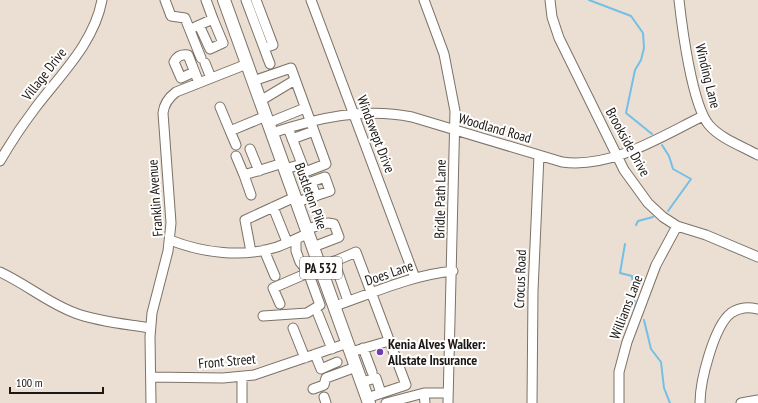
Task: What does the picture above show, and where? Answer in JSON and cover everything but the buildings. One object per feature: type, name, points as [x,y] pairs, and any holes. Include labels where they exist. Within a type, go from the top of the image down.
[{"type":"main road","name":"Bustleton Pike","points":[[224,0],[368,400]]},
{"type":"street","name":"Village Drive","points":[[0,161],[36,108],[83,46],[95,24],[102,0]]},
{"type":"street","points":[[165,0],[171,16],[185,18],[211,78]]},
{"type":"street","points":[[199,25],[210,49],[223,43],[206,0]]},
{"type":"street","points":[[246,0],[273,45]]},
{"type":"street","points":[[256,0],[273,45],[270,64]]},
{"type":"street","name":"Windswept Drive","points":[[311,0],[415,278]]},
{"type":"street","name":"Bridle Path Lane","points":[[424,0],[449,73],[455,111],[453,271],[448,403]]},
{"type":"street","name":"Brookside Drive","points":[[550,0],[552,17],[558,34],[617,155],[632,181],[648,203],[663,217],[677,226],[706,235],[758,258]]},
{"type":"street","name":"Winding Lane","points":[[680,0],[688,58],[703,116],[715,131],[758,155]]},
{"type":"street","points":[[190,29],[213,19]]},
{"type":"street","points":[[185,88],[174,62],[177,57],[184,54],[188,55],[199,83]]},
{"type":"street","name":"Franklin Avenue","points":[[247,64],[176,92],[167,100],[162,113],[171,212],[170,240],[208,251],[251,252],[264,250],[296,239],[308,231],[328,222],[334,224],[339,237],[313,247]]},
{"type":"street","points":[[253,81],[290,68],[326,164],[305,172],[288,128]]},
{"type":"street","points":[[181,78],[194,72]]},
{"type":"street","points":[[260,101],[295,80]]},
{"type":"street","points":[[220,107],[236,145]]},
{"type":"street","points":[[230,130],[269,124],[305,108]]},
{"type":"street","name":"Woodland Road","points":[[269,124],[288,128],[310,121],[353,114],[384,113],[403,115],[562,162],[584,163],[617,155],[643,145],[703,116]]},
{"type":"street","points":[[292,139],[314,131]]},
{"type":"street","points":[[250,149],[258,171]]},
{"type":"street","name":"Crocus Road","points":[[532,403],[533,291],[539,155]]},
{"type":"street","points":[[236,156],[251,195]]},
{"type":"street","points":[[244,175],[284,166],[302,164]]},
{"type":"street","points":[[251,252],[245,220],[273,207],[316,196]]},
{"type":"street","points":[[273,207],[287,242]]},
{"type":"street","name":"Williams Lane","points":[[619,403],[619,372],[627,342],[656,265],[677,226]]},
{"type":"street","points":[[263,316],[307,313],[320,305],[308,272],[300,262],[296,251],[296,239]]},
{"type":"street","points":[[151,403],[150,328],[155,297],[170,240]]},
{"type":"street","points":[[264,250],[275,276]]},
{"type":"street","points":[[280,304],[273,288],[320,266],[356,252],[406,386],[381,393],[368,400]]},
{"type":"street","points":[[334,261],[348,301]]},
{"type":"street","name":"Does Lane","points":[[335,306],[415,278],[453,271]]},
{"type":"street","points":[[0,272],[55,304],[75,313],[86,317],[150,328]]},
{"type":"street","points":[[316,296],[329,292]]},
{"type":"street","points":[[700,403],[705,364],[725,320],[732,312],[742,308],[758,309]]},
{"type":"street","points":[[318,314],[332,348]]},
{"type":"street","points":[[325,330],[341,324]]},
{"type":"street","points":[[293,328],[305,358]]},
{"type":"street","name":"Front Street","points":[[151,377],[242,377],[264,372],[332,348],[363,348],[389,340]]},
{"type":"street","points":[[363,348],[381,393]]},
{"type":"street","points":[[315,354],[321,369],[337,362]]},
{"type":"street","points":[[313,389],[324,385],[326,378],[356,367]]},
{"type":"street","points":[[362,382],[374,375]]},
{"type":"street","points":[[242,377],[242,403]]},
{"type":"street","points":[[424,393],[425,403]]},
{"type":"street","points":[[386,403],[408,400],[424,393],[448,393]]},
{"type":"street","points":[[740,403],[758,400]]},
{"type":"waterway","points":[[589,0],[631,16],[643,33],[644,48],[641,60],[635,70],[626,113],[652,134]]},
{"type":"waterway","points":[[662,145],[669,156],[673,169],[691,179],[668,211]]},
{"type":"waterway","points":[[636,225],[638,221],[653,217]]},
{"type":"waterway","points":[[625,244],[620,273],[632,276],[635,307]]},
{"type":"waterway","points":[[644,320],[651,349],[661,362],[664,388],[670,403]]},
{"type":"place","name":"Kenia Alves Walker: Allstate Insurance","points":[[380,352]]}]
